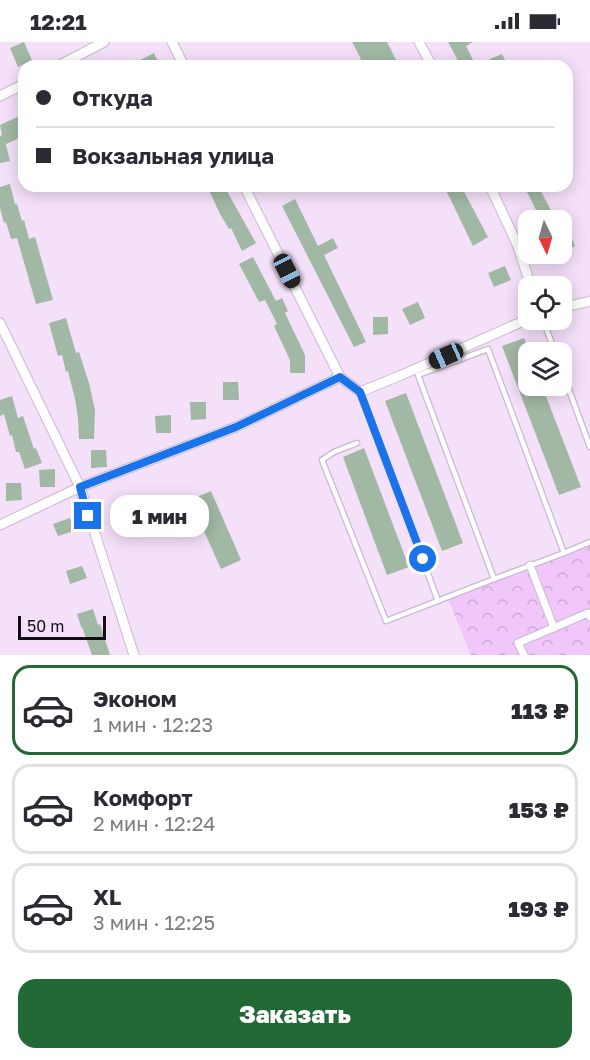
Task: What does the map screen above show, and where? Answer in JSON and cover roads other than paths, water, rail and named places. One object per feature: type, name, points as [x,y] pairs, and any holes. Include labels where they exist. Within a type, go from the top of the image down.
[{"type":"street","points":[[70,60],[104,42]]},
{"type":"street","points":[[172,42],[181,60]]},
{"type":"street","points":[[419,42],[429,60]]},
{"type":"street","points":[[0,96],[18,87]]},
{"type":"street","points":[[247,192],[340,377],[360,392],[518,323]]},
{"type":"street","points":[[493,192],[517,244],[528,276]]},
{"type":"street","points":[[572,305],[590,301]]},
{"type":"street","points":[[0,322],[80,487],[134,655]]},
{"type":"street","points":[[0,525],[80,487],[236,427],[340,377]]},
{"type":"street","points":[[530,565],[554,627]]},
{"type":"street","points":[[524,655],[518,643],[588,613],[590,617]]},
{"type":"lane","points":[[494,579],[418,375],[488,349],[564,553]]},
{"type":"lane","points":[[360,392],[438,601]]},
{"type":"lane","points":[[571,396],[590,447]]},
{"type":"lane","points":[[357,443],[334,452],[322,460],[386,621],[590,542]]}]
